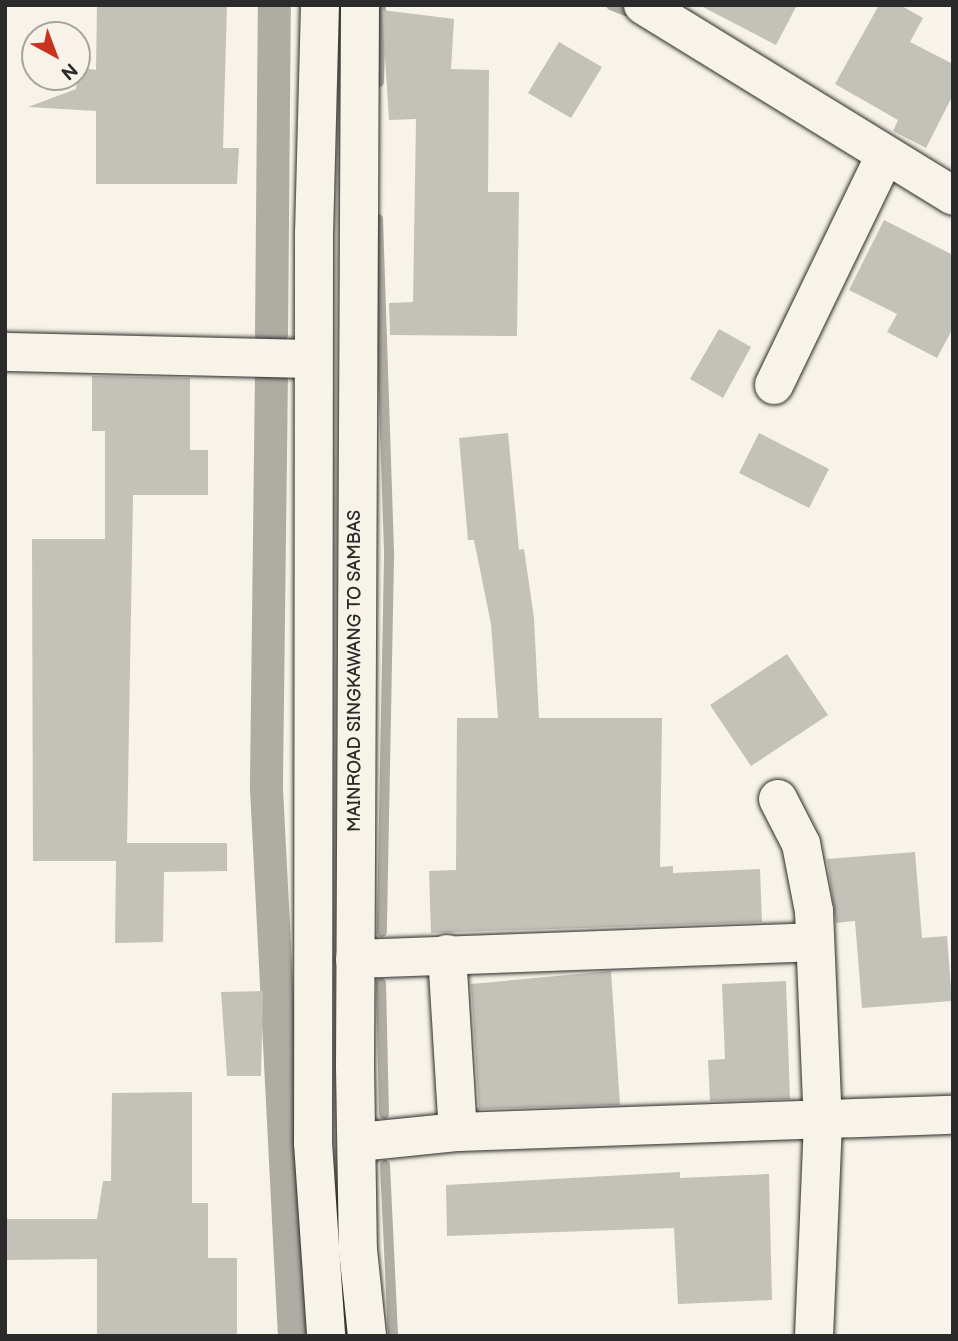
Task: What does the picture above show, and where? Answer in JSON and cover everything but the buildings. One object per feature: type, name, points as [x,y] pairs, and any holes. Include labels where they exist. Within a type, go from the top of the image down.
[{"type":"main road","points":[[320,5],[313,359],[316,533],[313,1143],[326,1336]]},
{"type":"main road","name":"MAINROAD SINGKAWANG TO SAMBAS","points":[[360,5],[355,959],[359,1142],[358,1250],[367,1336]]},
{"type":"main road","points":[[643,5],[953,197]]},
{"type":"main road","points":[[774,385],[885,155]]},
{"type":"main road","points":[[5,352],[313,359]]},
{"type":"main road","points":[[316,533],[356,535]]},
{"type":"main road","points":[[778,799],[809,873],[814,942],[823,1122],[814,1336]]},
{"type":"main road","points":[[355,959],[814,942]]},
{"type":"main road","points":[[447,954],[458,1132]]},
{"type":"main road","points":[[359,1142],[458,1132],[823,1122],[953,1115]]},
{"type":"waterway","points":[[271,333],[274,5]]},
{"type":"waterway","points":[[379,82],[381,5]]},
{"type":"waterway","points":[[611,5],[636,15]]},
{"type":"waterway","points":[[378,219],[389,558],[382,932]]},
{"type":"waterway","points":[[271,372],[266,788],[294,1336]]},
{"type":"waterway","points":[[381,983],[384,1114]]},
{"type":"waterway","points":[[385,1165],[393,1336]]}]
